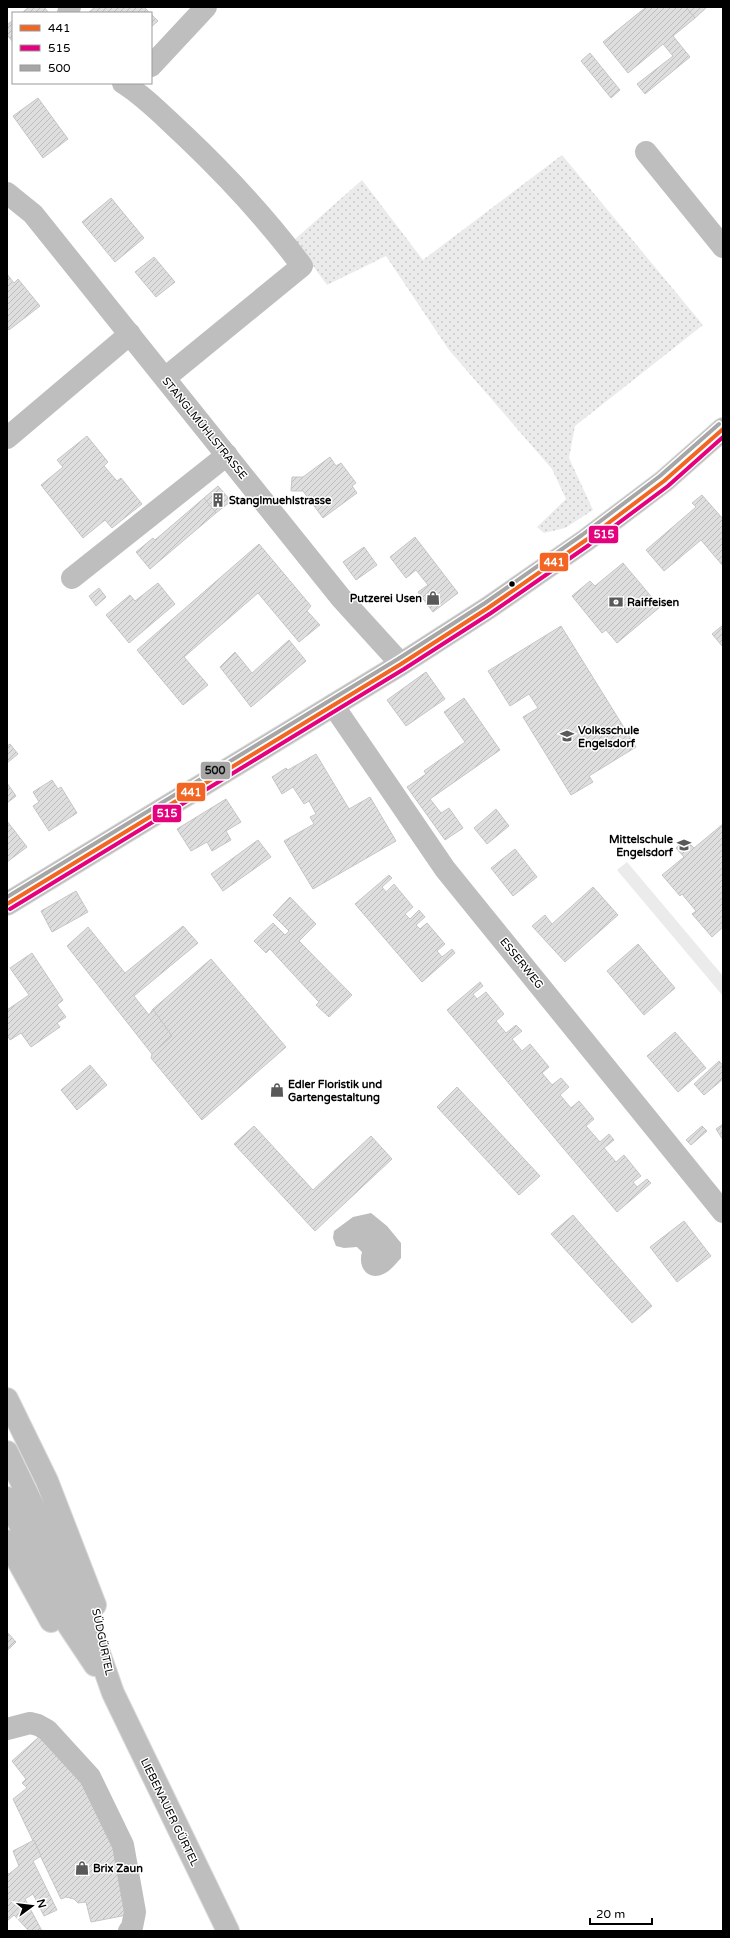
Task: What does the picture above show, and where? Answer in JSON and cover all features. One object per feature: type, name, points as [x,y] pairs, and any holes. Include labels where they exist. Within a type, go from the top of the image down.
[{"type":"main road","points":[[152,65],[206,7]]},
{"type":"main road","points":[[130,85],[227,176],[279,235],[302,266],[165,378]]},
{"type":"main road","points":[[646,152],[723,248]]},
{"type":"main road","name":"STANGLMÜHLSTRASSE","points":[[7,193],[33,214],[341,598],[401,664]]},
{"type":"main road","points":[[7,438],[130,334]]},
{"type":"main road","points":[[7,904],[401,664],[488,608],[586,540],[664,481],[723,429]]},
{"type":"main road","points":[[72,578],[227,455]]},
{"type":"main road","name":"ESSERWEG","points":[[333,705],[445,869],[723,1212]]},
{"type":"main road","name":"SÜDGÜRTEL","points":[[7,1399],[47,1481],[97,1610],[113,1693]]},
{"type":"main road","points":[[7,1452],[86,1616],[113,1693]]},
{"type":"main road","points":[[7,1498],[69,1626],[113,1693]]},
{"type":"main road","name":"SÜDGÜRTEL","points":[[7,1542],[58,1633],[113,1693]]},
{"type":"main road","name":"LIEBENAUER GÜRTEL","points":[[113,1693],[228,1931]]},
{"type":"main road","points":[[7,1730],[30,1723],[47,1730],[90,1777],[123,1845],[135,1912],[132,1927],[129,1931]]},
{"type":"shaded area","points":[[562,155],[703,325],[575,426],[569,458],[593,510],[565,528],[544,533],[537,527],[566,499],[552,469],[449,350],[386,256],[327,285],[294,240],[362,180],[423,260]]},
{"type":"shaded area","points":[[627,862],[723,976],[723,996],[617,870]]},
{"type":"shaded area","points":[[371,1213],[387,1226],[401,1243],[401,1258],[389,1271],[375,1276],[370,1275],[363,1269],[361,1264],[362,1252],[357,1247],[344,1248],[336,1246],[333,1238],[334,1231],[353,1217]]},
{"type":"building","points":[[29,7],[44,7],[48,12],[23,12]]},
{"type":"building","points":[[95,7],[144,7],[149,12],[89,12]]},
{"type":"building","points":[[646,7],[686,7],[695,18],[673,36],[690,57],[645,94],[637,84],[673,56],[663,44],[628,73],[603,42]]},
{"type":"building","points":[[686,7],[707,7],[695,18]]},
{"type":"building","points":[[152,15],[158,21],[152,26]]},
{"type":"building","points":[[12,21],[12,41],[7,35],[7,25]]},
{"type":"building","points":[[590,53],[620,90],[611,98],[581,61]]},
{"type":"building","points":[[38,98],[68,139],[43,158],[13,116]]},
{"type":"building","points":[[111,198],[144,238],[115,262],[82,222]]},
{"type":"building","points":[[154,257],[175,282],[156,297],[135,272]]},
{"type":"building","points":[[7,274],[14,283],[18,279],[40,306],[9,330],[7,327]]},
{"type":"building","points":[[87,436],[108,462],[104,466],[117,481],[121,478],[142,504],[112,528],[105,520],[83,538],[41,485],[63,467],[57,460]]},
{"type":"building","points":[[330,457],[336,466],[341,463],[356,483],[352,486],[357,493],[323,518],[303,491],[291,491],[292,477],[303,477]]},
{"type":"building","name":"Stanglmuehlstrasse","points":[[218,486],[231,501],[216,513],[204,498]]},
{"type":"building","points":[[702,495],[723,519],[723,566],[701,540],[664,571],[646,550],[696,507],[692,503]]},
{"type":"building","points":[[204,498],[216,513],[150,569],[136,552],[153,538],[155,540]]},
{"type":"building","points":[[415,537],[458,593],[433,612],[418,592],[428,585],[416,570],[406,578],[390,557]]},
{"type":"building","points":[[259,544],[311,606],[307,611],[320,625],[299,642],[258,593],[184,657],[208,685],[183,705],[137,650]]},
{"type":"building","points":[[364,547],[377,565],[356,580],[343,562]]},
{"type":"building","name":"Raiffeisen","points":[[623,563],[660,607],[617,643],[606,630],[602,633],[572,596],[590,581],[595,586]]},
{"type":"building","points":[[158,583],[175,604],[129,643],[106,615],[130,595],[135,601]]},
{"type":"building","points":[[99,588],[106,597],[96,606],[89,596]]},
{"type":"building","points":[[723,625],[723,647],[712,634]]},
{"type":"building","points":[[561,626],[636,747],[589,776],[593,782],[571,795],[523,717],[538,708],[529,694],[510,706],[488,671]]},
{"type":"building","points":[[289,640],[306,661],[251,707],[220,667],[235,652],[252,673]]},
{"type":"building","points":[[426,672],[445,699],[406,726],[387,700]]},
{"type":"building","points":[[464,698],[500,750],[430,799],[441,813],[449,808],[463,828],[445,840],[407,787],[426,774],[424,771],[465,742],[444,712]]},
{"type":"building","points":[[10,744],[18,754],[7,763],[7,746]]},
{"type":"building","points":[[316,754],[349,809],[370,797],[396,841],[313,889],[284,841],[314,824],[310,817],[316,814],[309,801],[304,804],[293,787],[282,794],[272,777],[286,768],[288,770]]},
{"type":"building","points":[[52,780],[58,789],[61,787],[77,813],[49,831],[33,806],[39,802],[33,792]]},
{"type":"building","points":[[7,783],[16,796],[7,803]]},
{"type":"building","points":[[226,799],[241,822],[226,831],[231,840],[212,851],[207,842],[191,851],[177,829]]},
{"type":"building","points":[[496,809],[509,826],[487,844],[474,828]]},
{"type":"building","points":[[7,821],[27,847],[7,862]]},
{"type":"building","points":[[723,824],[723,927],[712,937],[692,914],[696,911],[682,894],[680,896],[662,875],[684,857],[676,848],[686,840],[694,848]]},
{"type":"building","points":[[258,840],[271,857],[223,891],[211,874]]},
{"type":"building","points":[[515,849],[537,877],[513,896],[491,868]]},
{"type":"building","points":[[389,875],[392,878],[382,887],[386,892],[394,884],[413,907],[405,914],[410,919],[419,910],[425,917],[416,925],[420,929],[427,923],[445,944],[437,951],[442,957],[452,949],[455,953],[422,982],[355,904]]},
{"type":"building","points":[[593,887],[618,915],[565,962],[532,926],[545,915],[552,924]]},
{"type":"building","points":[[76,891],[88,912],[52,932],[41,911]]},
{"type":"building","points":[[290,897],[316,924],[299,941],[352,995],[329,1017],[316,1005],[319,1002],[270,949],[266,953],[254,941],[273,923],[285,935],[289,931],[273,915]]},
{"type":"building","points":[[183,926],[198,943],[134,996],[149,1015],[153,1009],[172,1036],[152,1054],[67,946],[88,927],[125,973]]},
{"type":"building","points":[[638,944],[675,988],[644,1015],[607,971]]},
{"type":"building","points":[[32,953],[63,1000],[57,1005],[66,1017],[57,1023],[60,1027],[31,1047],[21,1033],[10,1040],[7,1035],[7,1010],[29,995],[10,968]]},
{"type":"building","points":[[211,959],[286,1047],[202,1120],[151,1058],[152,1054],[172,1036],[153,1009]]},
{"type":"building","points":[[480,982],[483,986],[473,994],[477,999],[486,992],[504,1014],[496,1021],[506,1033],[516,1025],[522,1031],[512,1039],[522,1051],[530,1044],[549,1067],[542,1073],[552,1085],[561,1078],[569,1087],[560,1095],[571,1108],[579,1101],[594,1119],[586,1126],[600,1142],[609,1134],[614,1140],[604,1148],[616,1162],[624,1155],[641,1176],[633,1182],[637,1187],[647,1179],[651,1183],[617,1212],[447,1010]]},
{"type":"building","points":[[675,1032],[706,1068],[678,1092],[647,1056]]},
{"type":"building","points":[[719,1061],[723,1065],[723,1079],[704,1095],[694,1084]]},
{"type":"building","points":[[90,1065],[107,1085],[77,1110],[61,1090]]},
{"type":"building","points":[[457,1087],[540,1176],[519,1195],[437,1107]]},
{"type":"building","points":[[723,1124],[723,1140],[716,1129]]},
{"type":"building","points":[[254,1126],[313,1190],[371,1136],[392,1159],[315,1231],[234,1144]]},
{"type":"building","points":[[702,1126],[707,1131],[691,1145],[686,1140]]},
{"type":"building","points":[[573,1215],[652,1306],[632,1323],[551,1234]]},
{"type":"building","points":[[684,1221],[711,1256],[677,1282],[650,1247]]},
{"type":"building","points":[[7,1632],[16,1642],[7,1651]]},
{"type":"building","points":[[40,1736],[85,1781],[117,1854],[127,1915],[91,1922],[86,1902],[78,1903],[74,1899],[66,1897],[61,1899],[13,1799],[27,1788],[22,1783],[26,1779],[12,1761]]},
{"type":"building","points":[[34,1840],[41,1856],[33,1861],[57,1910],[44,1916],[33,1894],[25,1899],[42,1931],[29,1931],[14,1915],[7,1921],[7,1872],[9,1874],[19,1866],[13,1851]]},
{"type":"transit line","name":"500","points":[[7,897],[398,659],[485,603],[582,535],[660,476],[719,424]]},
{"type":"transit line","name":"441","points":[[7,904],[401,664],[488,608],[586,540],[664,481],[723,429]]},
{"type":"transit line","name":"515","points":[[10,909],[404,669],[491,613],[589,545],[668,486],[723,437]]},
{"type":"place","name":"Stanglmuehlstrasse","points":[[218,500]]},
{"type":"place","name":"Putzerei Usen","points":[[433,598]]},
{"type":"place","name":"Raiffeisen","points":[[616,602]]},
{"type":"place","name":"Volksschule Engelsdorf","points":[[567,736]]},
{"type":"place","name":"Mittelschule Engelsdorf","points":[[684,845]]},
{"type":"place","name":"Edler Floristik und Gartengestaltung","points":[[277,1090]]},
{"type":"place","name":"Brix Zaun","points":[[82,1868]]}]
